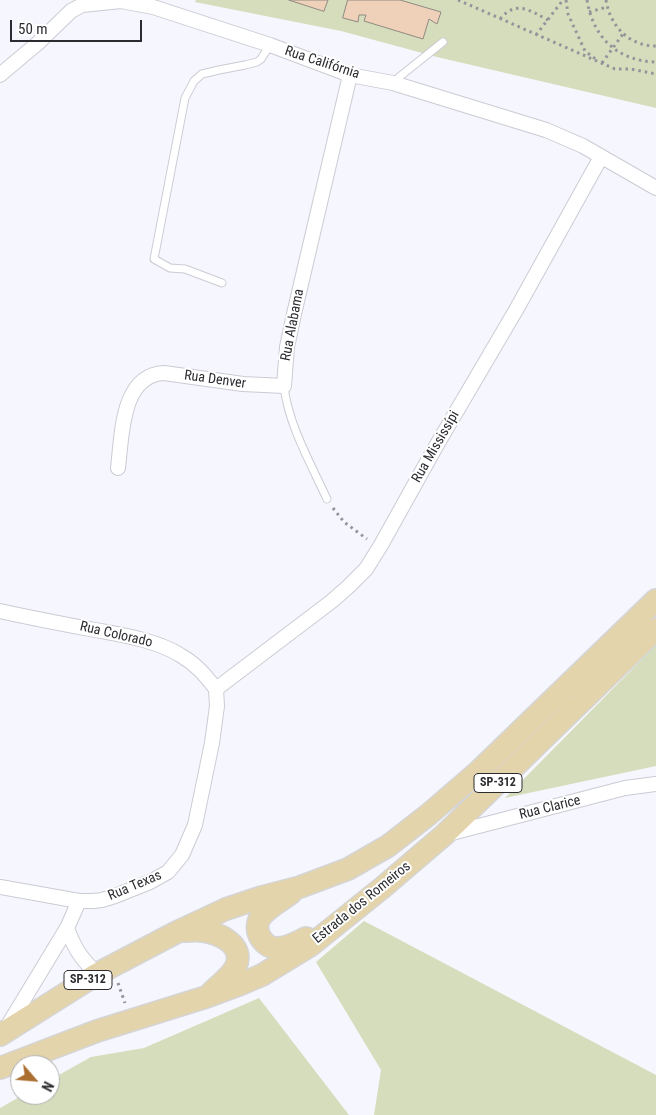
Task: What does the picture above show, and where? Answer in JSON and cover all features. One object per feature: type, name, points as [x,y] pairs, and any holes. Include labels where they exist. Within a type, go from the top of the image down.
[{"type":"main road","name":"Estrada dos Romeiros","points":[[2,1034],[105,970],[179,931],[226,909],[300,886],[348,868],[388,846],[428,815],[479,771],[656,600]]},
{"type":"main road","name":"Estrada dos Romeiros","points":[[0,1068],[97,1030],[206,997],[262,975],[311,945],[444,835],[656,629]]},
{"type":"main road","points":[[300,886],[260,917],[257,925],[258,934],[264,943],[279,949],[331,928]]},
{"type":"main road","points":[[179,931],[203,931],[217,934],[235,948],[238,957],[236,966],[228,977],[206,997]]},
{"type":"street","name":"Rua Califórnia","points":[[1,72],[38,43],[71,11],[82,5],[121,1],[153,7],[350,75],[393,83],[546,130],[583,146],[656,188]]},
{"type":"street","name":"Rua Alabama","points":[[284,386],[294,314],[350,75]]},
{"type":"street","name":"Rua Mississípi","points":[[216,689],[332,602],[366,569],[516,310],[601,157]]},
{"type":"street","name":"Rua Denver","points":[[118,468],[124,419],[130,400],[139,383],[148,377],[164,373],[243,384],[284,386]]},
{"type":"street","name":"Rua Colorado","points":[[0,612],[136,638],[160,646],[179,654],[198,668],[216,689]]},
{"type":"street","name":"Rua Texas","points":[[0,887],[79,901],[102,900],[150,882],[168,872],[182,855],[195,825],[212,743],[217,706],[216,689]]},
{"type":"street","name":"Rua Clarice","points":[[444,835],[625,788],[656,784]]},
{"type":"street","points":[[2,1034],[67,928],[79,901]]},
{"type":"street","points":[[67,928],[80,957],[105,970]]},
{"type":"lane","points":[[393,83],[444,42]]},
{"type":"lane","points":[[222,283],[185,269],[170,268],[154,259],[185,98],[194,81],[202,74],[256,62],[261,59],[270,46]]},
{"type":"lane","name":"Rua Alabama","points":[[284,386],[292,422],[326,499]]},
{"type":"path","points":[[458,0],[615,69],[656,74]]},
{"type":"path","points":[[536,34],[565,0]]},
{"type":"path","points":[[565,0],[568,14],[585,50],[603,64]]},
{"type":"path","points":[[587,0],[594,25],[601,36],[613,48],[633,59],[656,62]]},
{"type":"path","points":[[606,0],[613,22],[623,34],[639,44],[656,46]]},
{"type":"path","points":[[500,19],[506,11],[513,7],[521,6],[548,20]]},
{"type":"path","points":[[589,12],[607,7]]},
{"type":"path","points":[[603,64],[623,34]]},
{"type":"path","points":[[326,499],[344,522],[379,548]]},
{"type":"path","points":[[105,970],[130,1019]]},
{"type":"green space","points":[[196,0],[656,0],[656,108],[437,57],[341,31],[195,2]]},
{"type":"green space","points":[[656,645],[656,766],[505,798]]},
{"type":"green space","points":[[364,921],[656,1075],[656,1115],[374,1115],[381,1070],[316,962]]},
{"type":"green space","points":[[259,998],[349,1115],[0,1115],[0,1108],[10,1102],[10,1105],[60,1105],[60,1074],[91,1057],[144,1048]]},
{"type":"building","points":[[289,0],[328,0],[324,11]]},
{"type":"building","points":[[348,0],[400,0],[441,12],[437,24],[429,19],[423,39],[364,21],[366,15],[359,15],[358,22],[343,18]]}]
